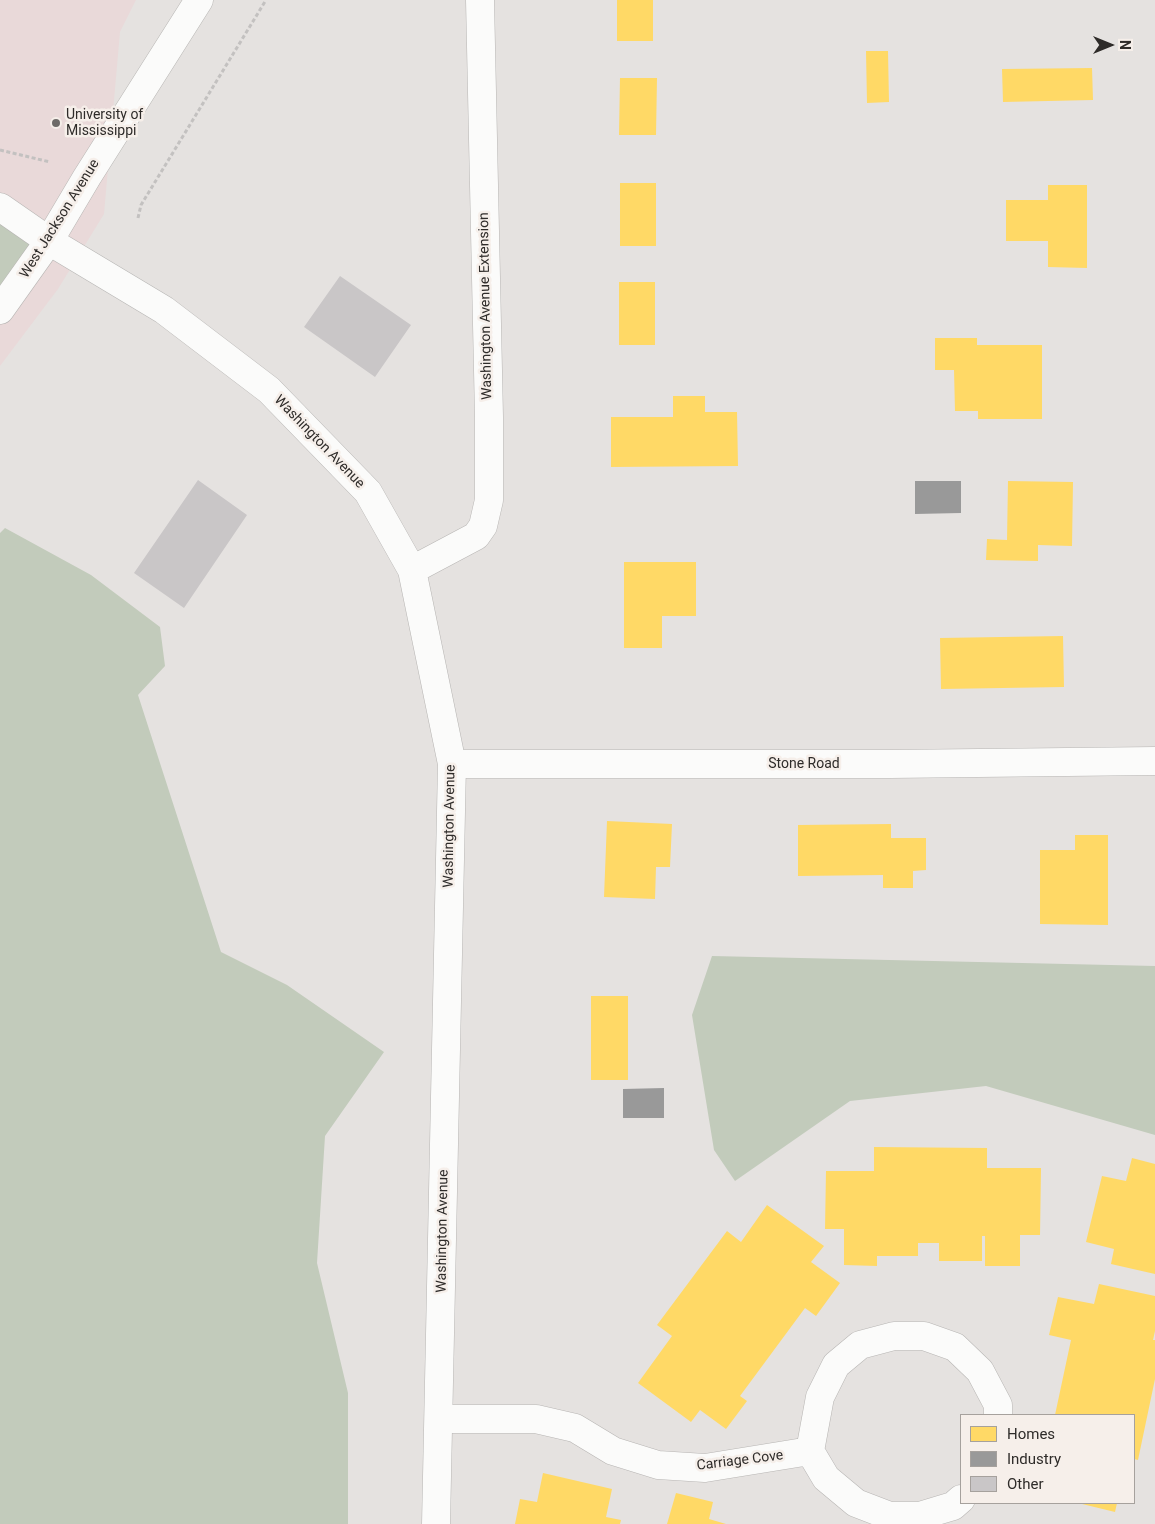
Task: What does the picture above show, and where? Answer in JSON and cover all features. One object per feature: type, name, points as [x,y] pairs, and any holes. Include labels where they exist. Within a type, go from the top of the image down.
[{"type":"street","name":"West Jackson Avenue","points":[[0,310],[49,242],[87,177],[199,0]]},
{"type":"street","name":"Washington Avenue Extension","points":[[412,570],[476,536],[484,526],[488,500],[480,0]]},
{"type":"street","name":"Washington Avenue","points":[[0,207],[49,242],[164,310],[269,390],[368,492],[412,570],[452,764],[436,1524]]},
{"type":"street","name":"Stone Road","points":[[452,764],[890,764],[1155,760]]},
{"type":"street","points":[[960,1500],[953,1506],[920,1516],[890,1516],[856,1503],[826,1478],[810,1451],[820,1397],[836,1365],[860,1345],[894,1336],[924,1336],[955,1347],[980,1371],[998,1405],[998,1414]]},
{"type":"street","name":"Carriage Cove","points":[[439,1419],[536,1419],[576,1428],[613,1451],[658,1465],[705,1468],[810,1451]]},
{"type":"path","points":[[138,218],[141,205],[266,0]]},
{"type":"path","points":[[0,150],[50,162]]},
{"type":"shaded area","name":"University of Mississippi","points":[[0,0],[136,0],[120,32],[104,214],[58,289],[0,366]]},
{"type":"green space","points":[[0,207],[49,241],[0,310]]},
{"type":"green space","points":[[5,528],[91,575],[160,627],[165,666],[138,695],[221,952],[287,985],[384,1052],[325,1136],[317,1263],[348,1393],[348,1524],[0,1524],[0,533]]},
{"type":"green space","points":[[712,956],[1155,966],[1155,1135],[986,1086],[850,1101],[735,1181],[714,1150],[692,1015]]},
{"type":"building: Homes","points":[[617,0],[653,0],[653,41],[617,41]]},
{"type":"building: Homes","points":[[866,51],[888,51],[889,102],[867,103]]},
{"type":"building: Homes","points":[[1092,68],[1093,100],[1003,102],[1002,69]]},
{"type":"building: Homes","points":[[620,78],[657,78],[656,135],[619,135]]},
{"type":"building: Homes","points":[[620,183],[656,183],[656,246],[620,246]]},
{"type":"building: Homes","points":[[1048,185],[1087,185],[1087,268],[1048,267],[1048,241],[1006,241],[1006,200],[1048,200]]},
{"type":"building: Homes","points":[[619,282],[655,282],[655,345],[619,345]]},
{"type":"building: Homes","points":[[935,338],[977,338],[977,345],[1042,345],[1042,419],[978,419],[978,411],[955,411],[954,370],[935,370]]},
{"type":"building: Homes","points":[[673,396],[705,396],[705,412],[737,412],[738,466],[611,467],[611,417],[673,417]]},
{"type":"building: Homes","points":[[1008,481],[1073,482],[1072,546],[1038,545],[1038,561],[986,560],[987,539],[1007,540]]},
{"type":"building: Homes","points":[[624,562],[696,562],[696,616],[662,616],[662,648],[624,648]]},
{"type":"building: Homes","points":[[1063,636],[1064,687],[941,689],[940,638]]},
{"type":"building: Homes","points":[[607,821],[672,824],[670,867],[656,867],[655,899],[604,897]]},
{"type":"building: Homes","points":[[891,824],[891,838],[926,838],[926,870],[913,871],[913,888],[883,888],[883,875],[798,876],[798,825]]},
{"type":"building: Homes","points":[[1075,835],[1108,835],[1108,925],[1040,924],[1040,850],[1075,850]]},
{"type":"building: Homes","points":[[591,996],[628,996],[628,1080],[591,1080]]},
{"type":"building: Homes","points":[[874,1147],[987,1148],[987,1168],[1041,1168],[1040,1235],[1020,1235],[1020,1266],[985,1266],[985,1236],[982,1236],[982,1261],[939,1261],[939,1243],[918,1243],[918,1256],[877,1256],[877,1266],[844,1265],[844,1229],[825,1229],[826,1171],[874,1171]]},
{"type":"building: Homes","points":[[1132,1158],[1155,1164],[1155,1274],[1111,1264],[1114,1249],[1086,1242],[1102,1176],[1126,1181]]},
{"type":"building: Homes","points":[[767,1205],[824,1246],[811,1262],[840,1283],[816,1316],[805,1308],[740,1396],[747,1401],[726,1429],[700,1410],[691,1422],[638,1383],[672,1336],[657,1325],[727,1231],[741,1242]]},
{"type":"building: Homes","points":[[1099,1284],[1155,1296],[1155,1331],[1153,1340],[1155,1340],[1155,1379],[1138,1460],[1135,1459],[1135,1414],[1055,1414],[1071,1340],[1049,1335],[1058,1297],[1094,1304]]},
{"type":"building: Homes","points":[[543,1473],[612,1489],[606,1517],[621,1520],[620,1524],[515,1524],[520,1499],[537,1502]]},
{"type":"building: Homes","points":[[676,1493],[713,1502],[709,1519],[726,1524],[667,1524]]},
{"type":"building: Homes","points":[[1082,1504],[1117,1504],[1115,1512]]},
{"type":"building: Industry","points":[[915,481],[961,481],[961,513],[915,514]]},
{"type":"building: Industry","points":[[664,1088],[664,1118],[623,1118],[623,1089]]},
{"type":"building: Other","points":[[340,276],[411,325],[375,377],[304,327]]},
{"type":"building: Other","points":[[198,480],[247,515],[184,608],[134,573]]},
{"type":"place","name":"University of Mississippi","points":[[56,123]]}]
